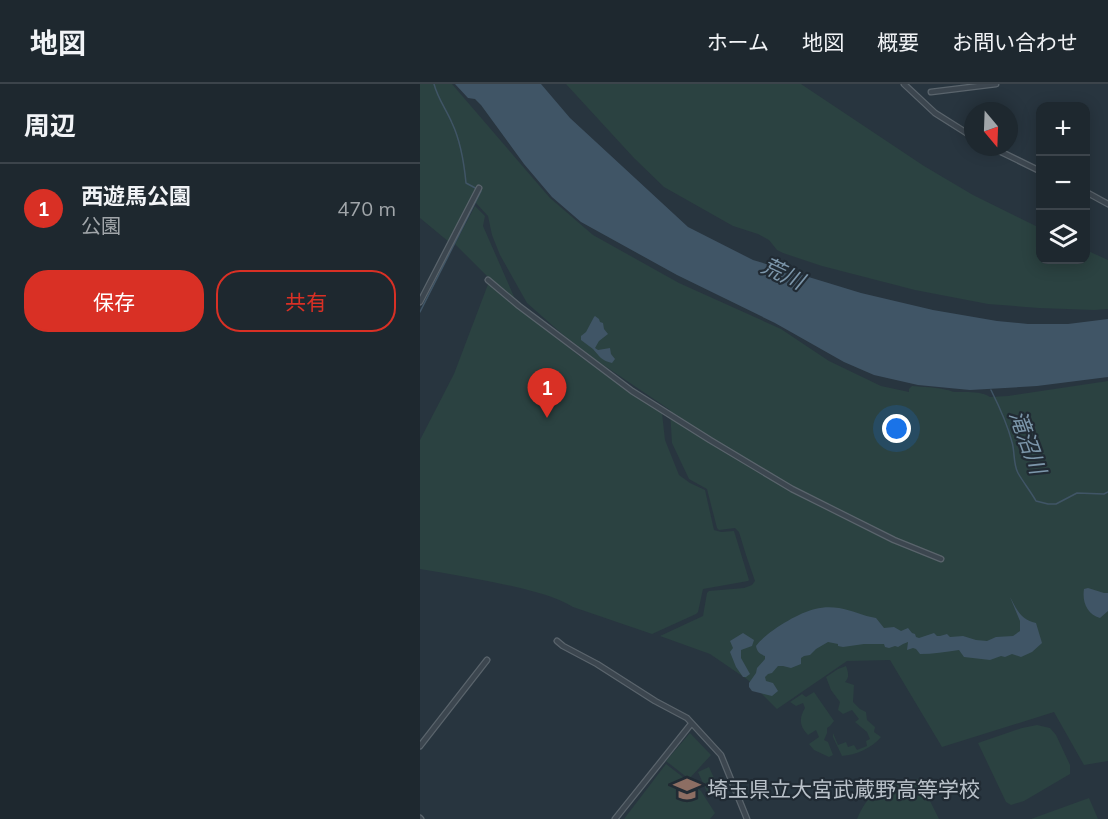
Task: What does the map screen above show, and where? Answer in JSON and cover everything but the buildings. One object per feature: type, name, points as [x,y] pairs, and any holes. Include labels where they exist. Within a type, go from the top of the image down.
[{"type":"street","points":[[904,84],[935,113],[964,131]]},
{"type":"street","points":[[931,92],[996,84]]},
{"type":"street","points":[[1010,156],[1036,169]]},
{"type":"street","points":[[420,302],[479,188]]},
{"type":"street","points":[[1090,194],[1108,204]]},
{"type":"street","points":[[488,280],[617,379],[710,440],[792,489],[894,540],[941,559]]},
{"type":"street","points":[[557,640],[562,646],[597,664],[655,701],[687,718],[721,755],[747,819]]},
{"type":"street","points":[[420,746],[486,660]]},
{"type":"street","points":[[615,819],[691,724]]},
{"type":"green space","points":[[420,84],[452,84],[550,198],[593,235],[679,283],[781,329],[829,361],[881,386],[909,392],[912,386],[934,388],[978,393],[990,397],[1108,381],[1108,761],[1084,765],[1054,712],[942,747],[890,660],[847,661],[777,709],[748,680],[710,654],[660,636],[703,616],[709,591],[744,588],[752,585],[755,581],[739,532],[735,528],[719,530],[717,528],[707,489],[689,479],[672,443],[670,410],[596,360],[527,303],[500,255],[488,216],[476,203],[469,203],[449,242],[420,218]]},
{"type":"green space","points":[[566,84],[801,84],[924,166],[973,195],[1036,226],[1036,264],[1090,264],[1090,252],[1108,260],[1108,309],[1039,308],[988,304],[915,290],[822,266],[777,250],[769,240],[733,226],[664,187]]},
{"type":"green space","points":[[475,206],[485,216],[483,226],[519,308],[578,355],[662,413],[665,440],[679,475],[705,490],[714,530],[734,531],[749,580],[703,589],[696,614],[652,634],[538,593],[420,569],[420,440],[454,374],[490,279],[455,244]]},
{"type":"green space","points":[[846,666],[848,676],[845,682],[854,685],[853,702],[866,712],[867,720],[875,727],[874,732],[881,737],[863,750],[842,756],[833,733],[838,745],[846,742],[848,747],[854,745],[857,750],[867,746],[866,741],[870,739],[867,732],[855,722],[859,719],[852,710],[843,714],[838,710],[840,702],[831,690],[826,677]]},
{"type":"green space","points":[[814,692],[834,721],[827,728],[824,740],[828,742],[833,755],[829,757],[814,750],[809,744],[819,737],[816,730],[808,735],[803,728],[801,722],[805,708],[803,703],[796,706],[790,702],[802,694],[806,697]]},
{"type":"green space","points":[[1037,725],[1050,728],[1056,735],[1070,765],[1070,774],[1024,801],[1011,805],[1006,802],[978,743]]},
{"type":"green space","points":[[690,733],[711,755],[689,779],[666,761]]},
{"type":"green space","points":[[666,764],[701,791],[715,813],[710,819],[624,819]]},
{"type":"green space","points":[[709,767],[718,787],[707,792],[698,772]]},
{"type":"green space","points":[[919,779],[939,819],[857,819],[866,802],[878,791],[892,783]]},
{"type":"green space","points":[[1089,798],[1098,819],[1031,819]]},
{"type":"water","name":"荒川","points":[[455,84],[541,84],[570,118],[688,227],[753,260],[861,293],[933,310],[997,321],[1068,324],[1108,319],[1108,377],[1037,386],[970,390],[918,385],[874,375],[844,362],[775,323],[677,275],[581,222],[552,197],[524,164],[481,105],[475,99],[468,98]]},
{"type":"water","points":[[595,316],[603,323],[608,334],[599,341],[595,348],[598,350],[610,348],[615,359],[612,363],[603,360],[581,340],[581,336],[586,332]]},
{"type":"water","points":[[1084,589],[1108,593],[1108,611],[1100,618],[1092,614],[1085,603]]},
{"type":"water","points":[[1010,597],[1023,617],[1036,623],[1042,643],[1032,652],[1021,657],[1012,654],[990,660],[964,657],[959,650],[920,654],[913,648],[907,650],[908,642],[889,648],[884,644],[843,647],[828,642],[810,655],[801,658],[801,664],[791,668],[778,666],[768,674],[765,677],[766,681],[773,683],[778,691],[772,696],[752,691],[749,687],[757,668],[765,659],[756,646],[775,629],[808,611],[833,607],[844,609],[876,618],[884,628],[894,627],[901,631],[908,628],[919,638],[934,633],[937,636],[947,634],[950,637],[963,636],[987,641],[996,637],[1013,636],[1020,631],[1020,621]]},
{"type":"water","points":[[743,633],[754,640],[752,646],[741,650],[741,658],[750,674],[746,677],[743,677],[736,667],[730,652],[733,648],[730,641]]},
{"type":"waterway","points":[[420,312],[481,191],[466,183],[458,137],[434,84]]},
{"type":"waterway","name":"滝沼川","points":[[991,390],[1010,435],[1016,469],[1036,501],[1056,504],[1077,493],[1104,494],[1108,492]]},
{"type":"place","name":"西遊馬公園","points":[[547,418]]},
{"type":"place","name":"埼玉県立大宮武蔵野高等学校","points":[[687,789]]}]
